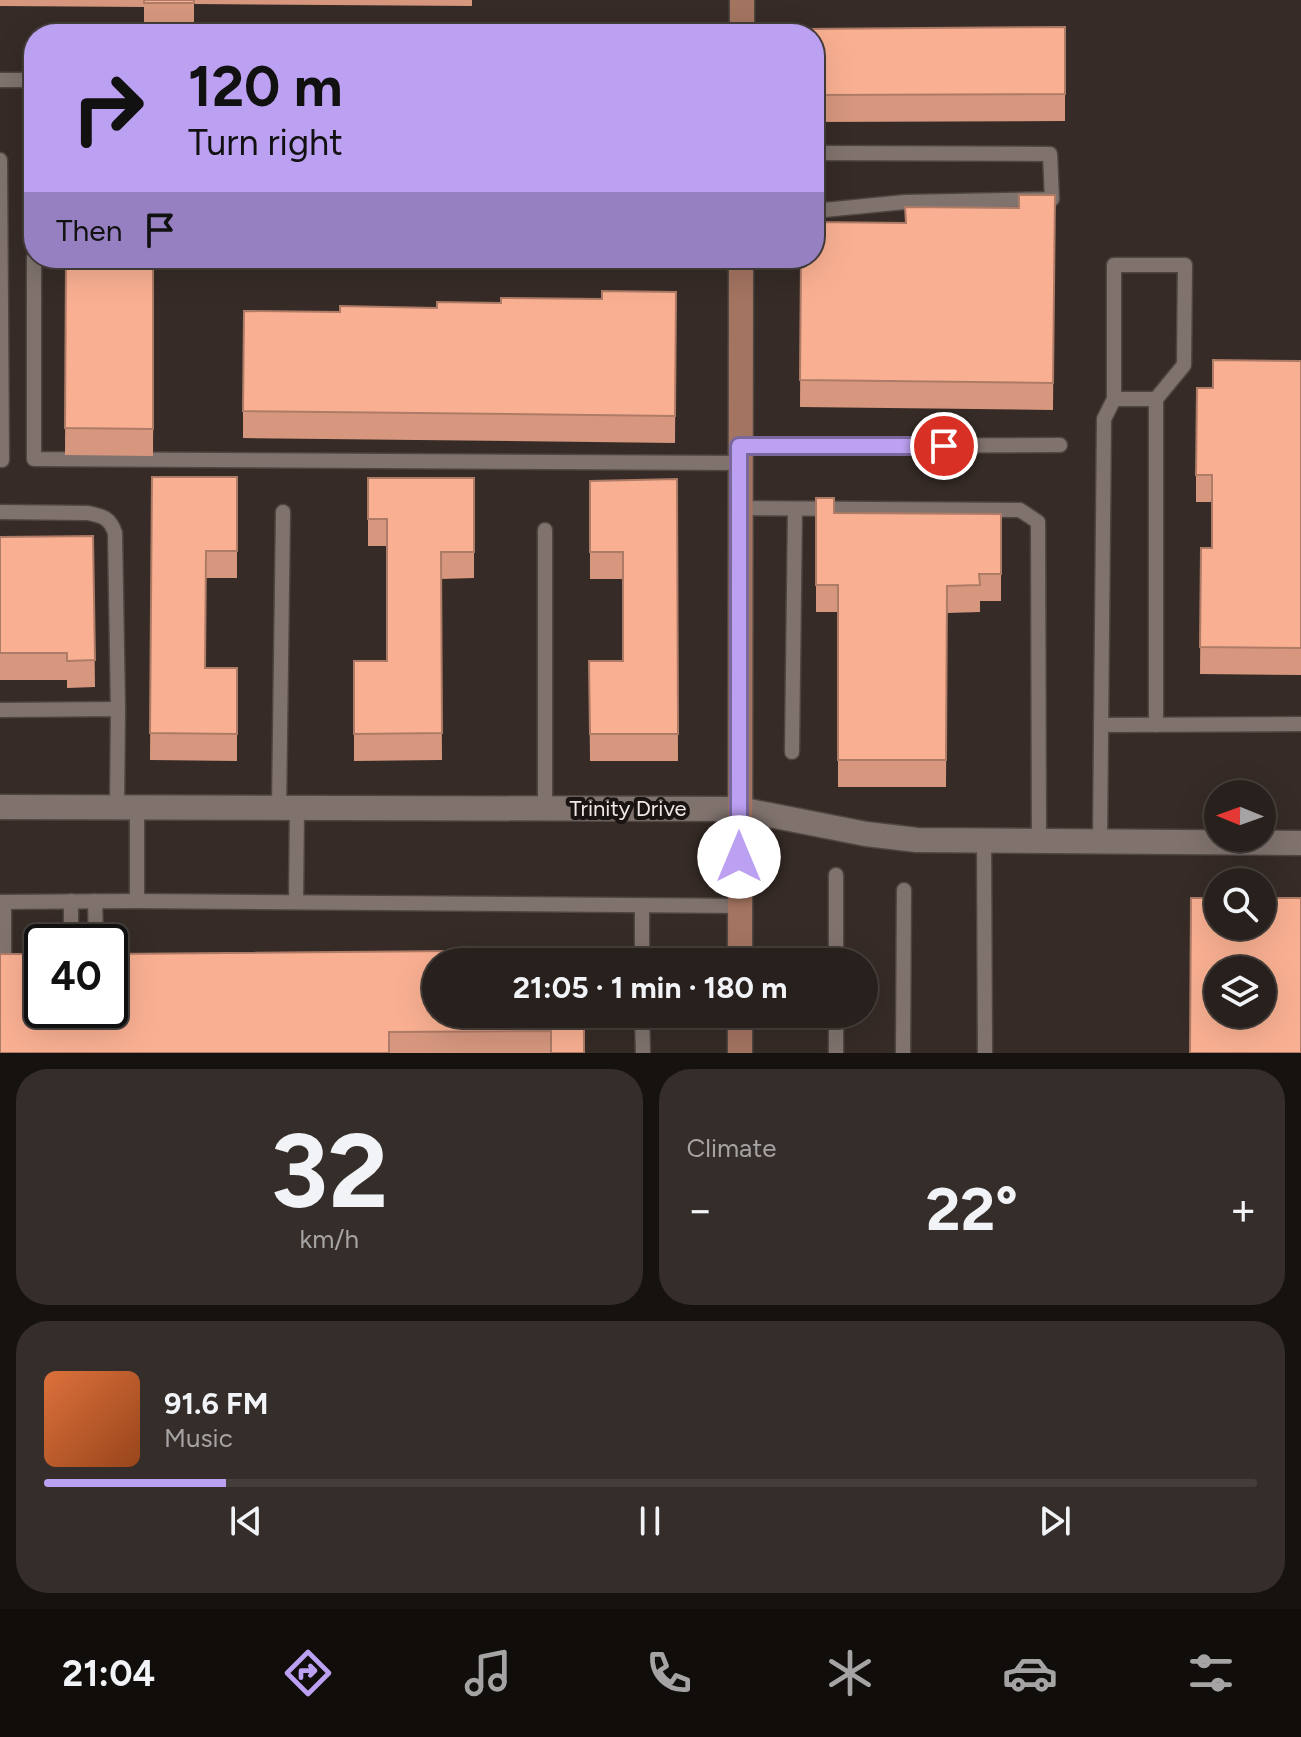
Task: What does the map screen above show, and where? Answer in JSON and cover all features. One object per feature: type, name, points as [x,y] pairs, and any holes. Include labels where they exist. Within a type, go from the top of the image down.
[{"type":"street","points":[[742,0],[742,24]]},
{"type":"street","points":[[740,948],[741,268]]},
{"type":"street","name":"Trinity Drive","points":[[0,807],[739,809],[866,834],[917,840],[1301,843]]},
{"type":"street","points":[[740,1028],[740,1053]]},
{"type":"lane","points":[[0,80],[24,80]]},
{"type":"lane","points":[[824,153],[1050,154],[1052,199],[905,202],[824,210]]},
{"type":"lane","points":[[0,160],[0,460]]},
{"type":"lane","points":[[1100,841],[1104,419],[1114,399],[1114,265],[1185,265],[1184,365],[1156,399],[1156,725]]},
{"type":"lane","points":[[34,268],[34,459],[739,455],[1060,445]]},
{"type":"lane","points":[[1114,399],[1156,399]]},
{"type":"lane","points":[[739,508],[1020,510],[1038,522],[1039,840]]},
{"type":"lane","points":[[792,752],[795,509]]},
{"type":"lane","points":[[0,512],[88,513],[111,521],[115,533],[118,709],[137,901]]},
{"type":"lane","points":[[283,512],[288,808],[296,902]]},
{"type":"lane","points":[[545,530],[545,808]]},
{"type":"lane","points":[[0,710],[118,709]]},
{"type":"lane","points":[[1101,725],[1301,724]]},
{"type":"lane","points":[[984,840],[985,1053]]},
{"type":"lane","points":[[836,875],[836,948]]},
{"type":"lane","points":[[903,1053],[904,890]]},
{"type":"lane","points":[[71,901],[71,924]]},
{"type":"lane","points":[[95,901],[96,924]]},
{"type":"lane","points":[[4,981],[2,902],[740,906]]},
{"type":"lane","points":[[642,907],[642,948]]},
{"type":"lane","points":[[642,1028],[643,1053]]},
{"type":"lane","points":[[836,1028],[836,1053]]},
{"type":"building","points":[[144,0],[194,0],[194,3],[144,3]]},
{"type":"building","points":[[1065,27],[1065,94],[824,95],[824,29]]},
{"type":"building","points":[[1019,195],[1055,195],[1053,383],[800,380],[801,268],[824,268],[824,222],[906,223],[905,207],[1019,208]]},
{"type":"building","points":[[66,268],[153,268],[153,429],[65,428]]},
{"type":"building","points":[[602,291],[676,292],[675,416],[243,411],[244,311],[340,312],[340,306],[437,308],[437,302],[501,303],[501,298],[602,299]]},
{"type":"building","points":[[1213,360],[1301,361],[1301,648],[1200,647],[1201,548],[1212,548],[1212,475],[1196,475],[1197,388],[1213,388]]},
{"type":"building","points":[[152,477],[237,477],[237,551],[206,551],[205,668],[237,668],[237,734],[150,733]]},
{"type":"building","points":[[368,478],[474,478],[474,552],[441,552],[442,733],[354,734],[354,661],[387,661],[387,519],[368,519]]},
{"type":"building","points":[[677,479],[678,734],[590,734],[589,661],[623,661],[623,552],[590,552],[590,481]]},
{"type":"building","points":[[816,498],[834,498],[834,513],[1001,514],[1001,574],[979,574],[980,585],[947,586],[946,760],[838,760],[838,585],[816,585]]},
{"type":"building","points":[[93,536],[95,660],[67,661],[67,653],[0,653],[0,537]]},
{"type":"building","points":[[1191,898],[1204,898],[1204,940],[1276,940],[1276,898],[1301,898],[1301,1053],[1190,1053]]},
{"type":"building","points":[[422,951],[422,1028],[584,1028],[584,1053],[551,1053],[551,1031],[389,1032],[389,1053],[0,1053],[0,954],[24,954],[24,1028],[128,1028],[128,954]]},
{"type":"route","points":[[739,857],[739,446],[944,446]]}]
